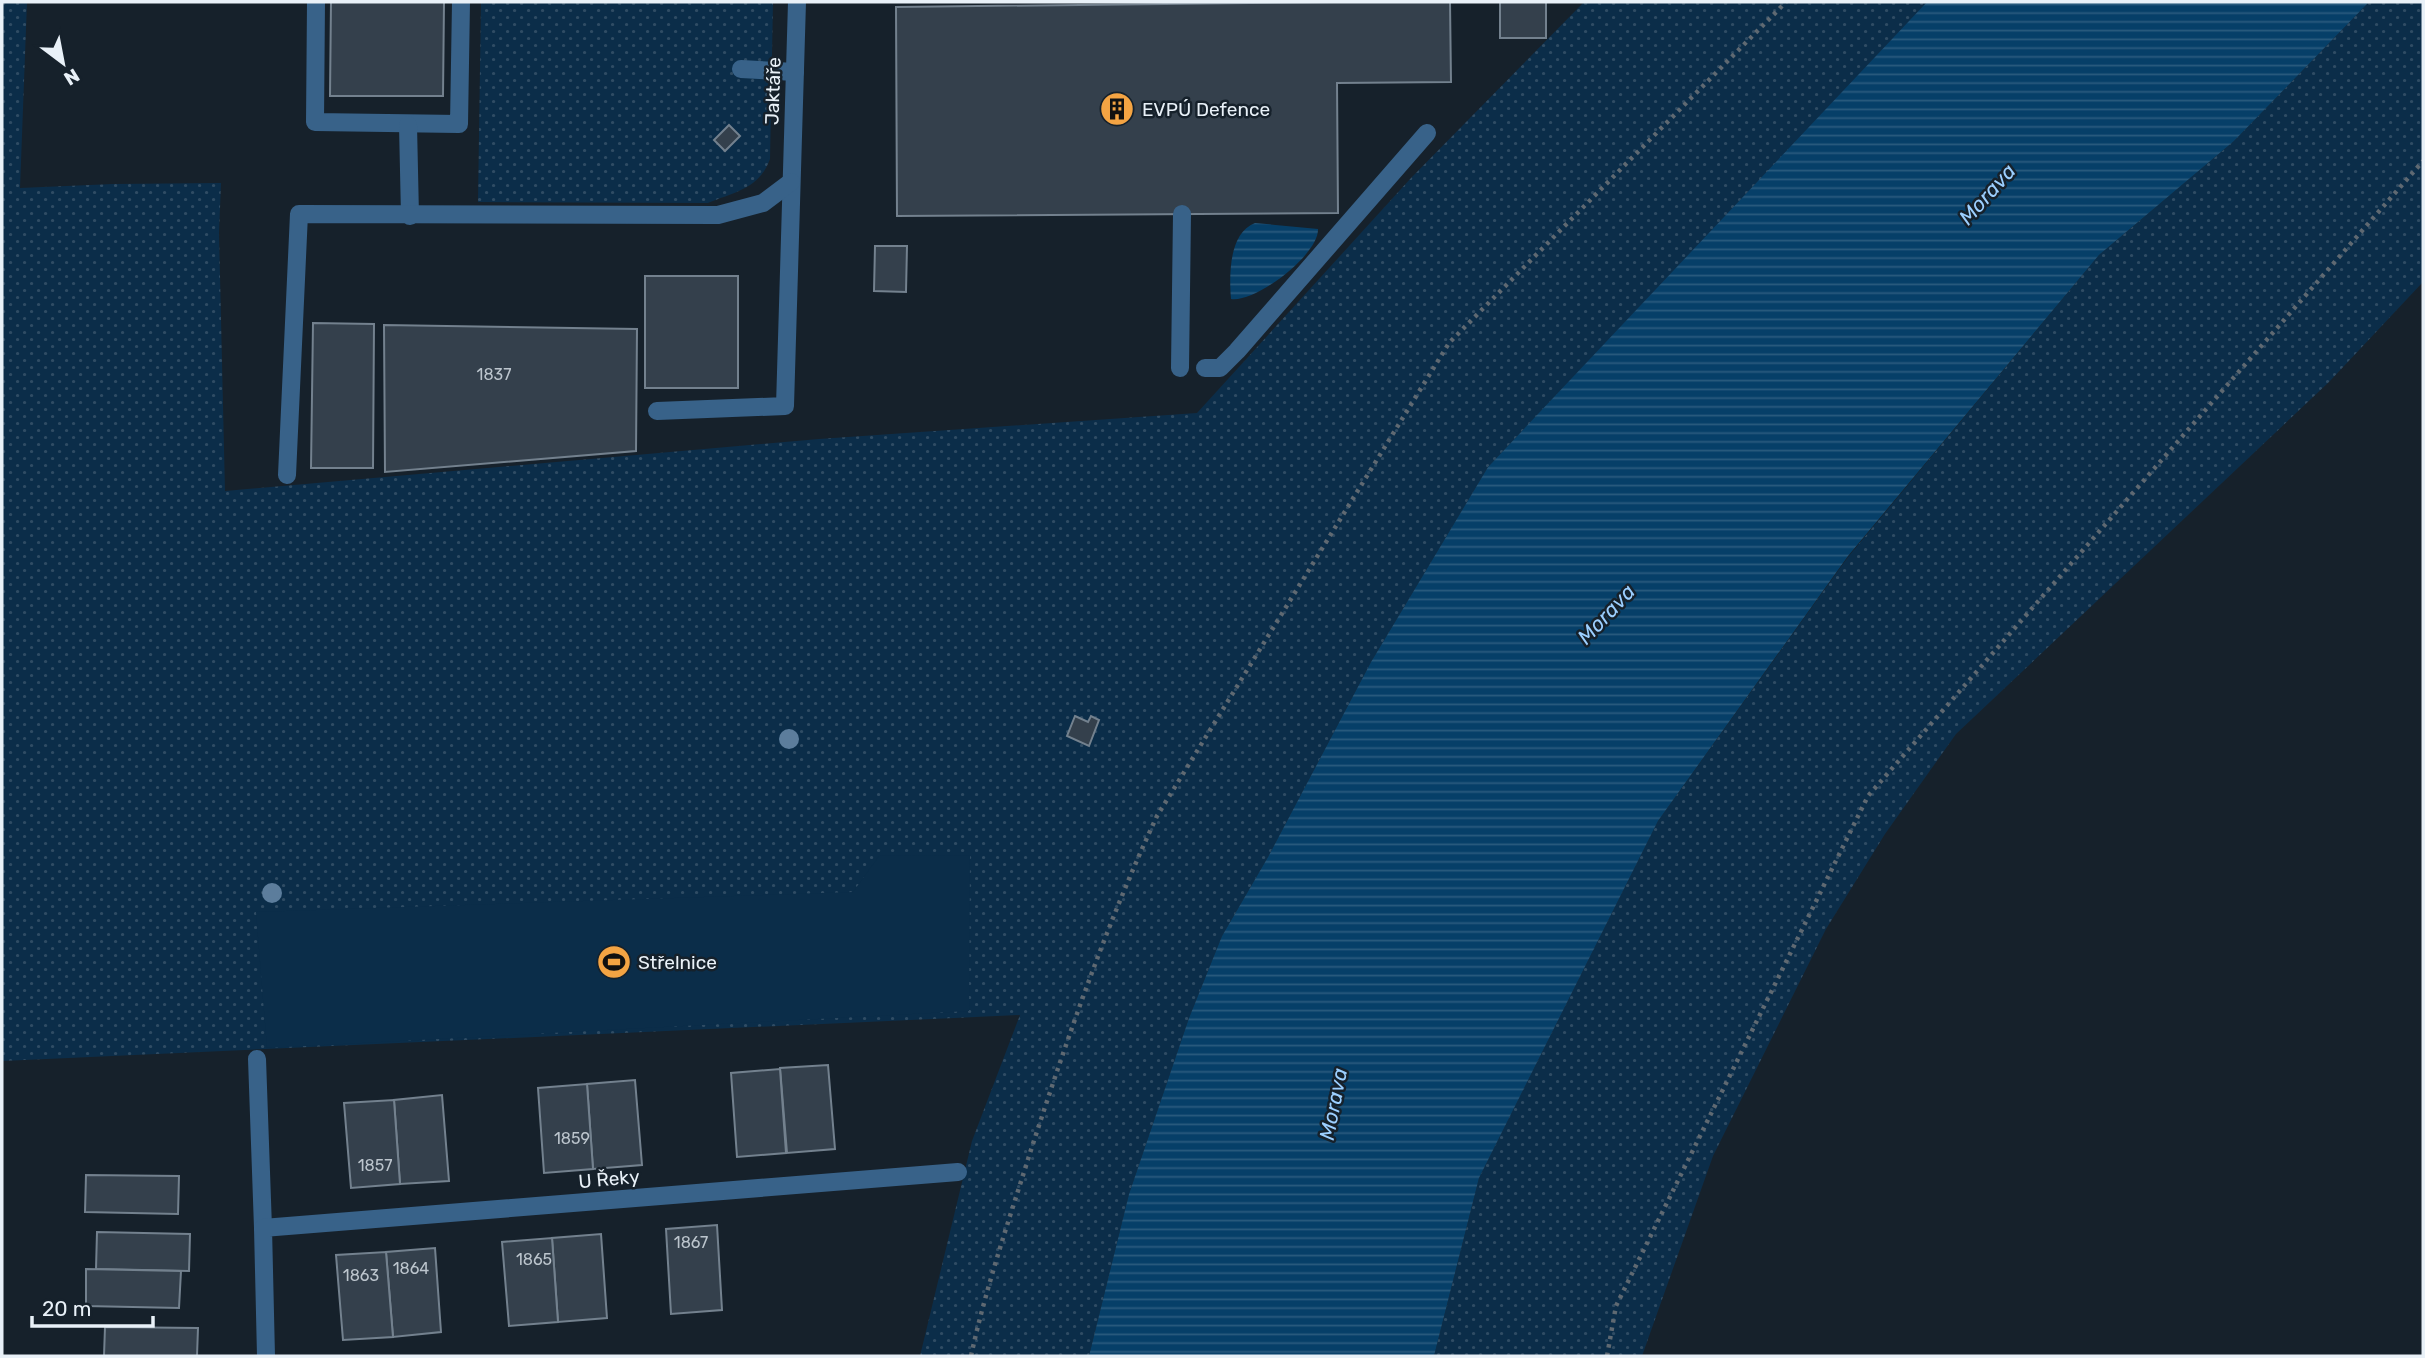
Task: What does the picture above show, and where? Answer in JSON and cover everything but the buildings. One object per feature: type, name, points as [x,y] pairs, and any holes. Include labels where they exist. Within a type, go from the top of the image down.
[{"type":"street","points":[[316,2],[315,122],[408,125],[459,124],[461,2]]},
{"type":"street","name":"Jaktáře","points":[[657,411],[785,405],[790,308],[790,183],[797,2]]},
{"type":"street","points":[[741,69],[795,72]]},
{"type":"street","points":[[408,125],[410,216]]},
{"type":"street","points":[[1205,368],[1220,368],[1237,351],[1427,133]]},
{"type":"street","points":[[287,475],[299,214],[718,215],[762,203],[790,183]]},
{"type":"street","points":[[1181,368],[1182,214]]},
{"type":"street","points":[[257,1059],[266,1356]]},
{"type":"street","name":"U Řeky","points":[[263,1228],[958,1172]]},
{"type":"path","points":[[971,1356],[982,1305],[1063,1050],[1130,873],[1157,816],[1450,343],[1786,2]]},
{"type":"path","points":[[1607,1356],[1616,1306],[1868,796],[2423,161]]},
{"type":"shaded area","points":[[2,2],[27,2],[20,188],[221,183],[219,233],[225,491],[819,439],[1197,413],[1411,178],[1584,2],[1929,2],[1488,467],[1371,662],[1268,857],[1222,936],[1189,1018],[1129,1194],[1089,1356],[920,1356],[972,1141],[1020,1015],[2,1061]]},
{"type":"shaded area","points":[[481,2],[773,2],[770,159],[765,169],[745,188],[708,203],[478,202]]},
{"type":"shaded area","points":[[2369,2],[2423,2],[2423,282],[2329,382],[1956,734],[1885,834],[1826,929],[1713,1156],[1642,1356],[1434,1356],[1479,1178],[1658,821],[1848,557],[2099,255],[2234,141]]},
{"type":"shaded area","name":"Střelnice","points":[[970,855],[969,1011],[267,1048],[256,912],[853,892],[879,856]]},
{"type":"water","name":"Morava","points":[[1927,2],[2369,2],[2234,141],[2099,255],[1848,556],[1658,821],[1479,1178],[1434,1356],[1089,1356],[1129,1194],[1189,1018],[1222,936],[1268,857],[1371,662],[1488,467]]},
{"type":"water","points":[[1255,223],[1318,229],[1316,240],[1297,264],[1284,275],[1255,293],[1231,299],[1230,278],[1235,245],[1246,228]]},
{"type":"place","name":"EVPÚ Defence","points":[[1117,109]]},
{"type":"place","name":"Střelnice","points":[[614,962]]}]
